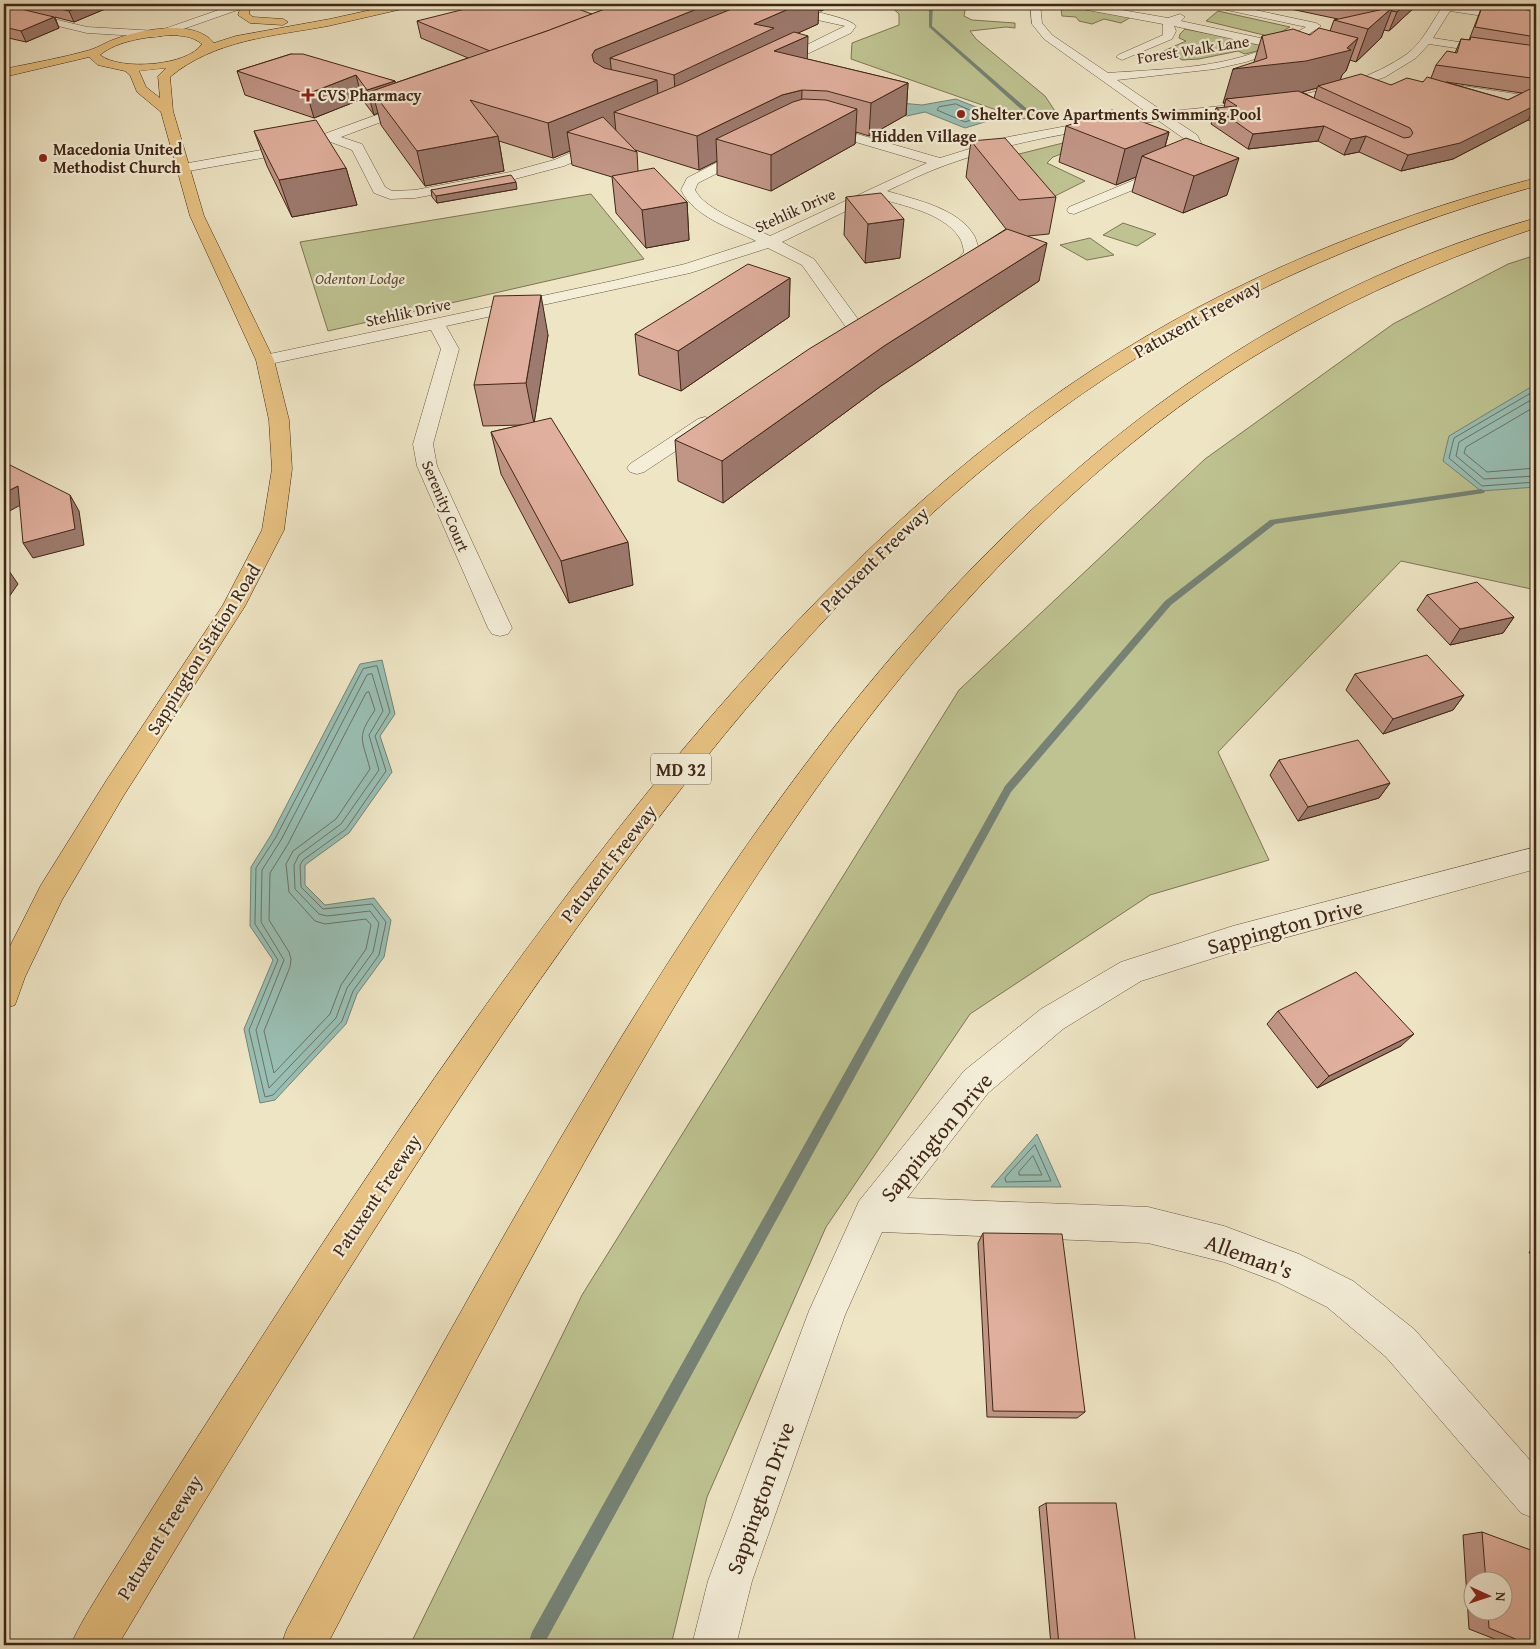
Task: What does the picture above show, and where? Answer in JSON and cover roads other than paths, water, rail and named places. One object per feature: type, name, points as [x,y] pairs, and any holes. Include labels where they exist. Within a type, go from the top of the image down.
[{"type":"main road","points":[[4,79],[58,70],[106,66],[129,68],[160,66],[183,60],[204,50],[236,39],[330,22],[411,4]]},
{"type":"main road","points":[[245,6],[243,15],[250,20],[297,22]]},
{"type":"main road","points":[[4,73],[98,50],[118,40],[158,33],[229,34],[387,9]]},
{"type":"main road","points":[[196,35],[208,43],[204,50]]},
{"type":"main road","points":[[98,50],[94,56],[97,62],[106,66]]},
{"type":"main road","name":"Sappington Station Road","points":[[4,995],[10,977],[51,893],[115,788],[234,606],[273,530],[282,469],[279,420],[265,360],[197,216],[167,111],[164,76],[183,60]]},
{"type":"main road","points":[[129,68],[135,74],[142,89],[167,111]]},
{"type":"main road","name":"Patuxent Freeway","points":[[93,1645],[315,1287],[474,1047],[585,891],[713,729],[805,624],[878,552],[972,467],[1048,408],[1127,356],[1236,295],[1333,249],[1413,219],[1536,182]]},
{"type":"main road","points":[[303,1645],[458,1353],[607,1090],[704,931],[819,761],[894,666],[969,582],[1052,501],[1125,439],[1202,383],[1263,344],[1326,309],[1396,275],[1470,245],[1536,222]]},
{"type":"street","points":[[4,10],[87,30],[158,33],[245,6],[258,4]]},
{"type":"street","points":[[758,4],[846,22],[851,26],[848,31],[766,69]]},
{"type":"street","points":[[1035,4],[1035,17],[1038,27],[1048,37],[1192,138],[1198,150],[1192,161],[1074,210]]},
{"type":"street","points":[[1070,4],[1168,22],[1310,54]]},
{"type":"street","points":[[1121,4],[1138,7]]},
{"type":"street","points":[[1213,4],[1316,26],[1284,47]]},
{"type":"street","points":[[1432,4],[1536,21]]},
{"type":"street","points":[[196,35],[211,22],[245,6]]},
{"type":"street","name":"Stehlik Drive","points":[[265,360],[680,270],[770,242],[940,162],[1008,141],[1099,124],[1295,100],[1336,90],[1381,74],[1412,56],[1450,6]]},
{"type":"street","points":[[766,17],[784,9]]},
{"type":"street","points":[[1168,22],[1190,12]]},
{"type":"street","points":[[1122,57],[1168,36],[1170,31],[1168,22]]},
{"type":"street","points":[[87,30],[95,37],[98,50]]},
{"type":"street","points":[[1426,40],[1536,57]]},
{"type":"street","name":"Forest Walk Lane","points":[[1106,77],[1222,64],[1284,47]]},
{"type":"street","points":[[1363,69],[1400,80]]},
{"type":"street","points":[[1440,90],[1523,99],[1501,110],[1482,106],[1440,90]]},
{"type":"street","points":[[1295,100],[1312,108]]},
{"type":"street","points":[[183,168],[279,151],[329,137],[426,102]]},
{"type":"street","points":[[801,128],[826,129],[940,162]]},
{"type":"street","points":[[329,137],[357,147],[379,190],[390,195],[414,194],[535,170],[559,163],[613,139]]},
{"type":"street","points":[[761,146],[692,181],[688,190],[692,198],[710,211],[808,262],[854,326]]},
{"type":"street","points":[[874,192],[934,212],[952,222],[968,238],[972,252],[965,262],[934,280]]},
{"type":"street","points":[[838,337],[870,317]]},
{"type":"street","name":"Serenity Court","points":[[436,323],[450,348],[423,444],[426,466],[500,628]]},
{"type":"street","points":[[637,468],[720,414]]},
{"type":"street","name":"Sappington Drive","points":[[714,1645],[730,1582],[828,1311],[872,1214],[976,1082],[1052,1018],[1132,971],[1233,939],[1536,858]]},
{"type":"street","name":"Alleman's","points":[[872,1214],[1148,1225],[1224,1244],[1286,1268],[1340,1294],[1400,1343],[1536,1498]]},
{"type":"water","name":"Shelter Cove Apartments Swimming Pool","points":[[956,99],[1001,117],[965,128],[925,112],[907,116],[892,112],[901,103],[922,105]]},
{"type":"water","points":[[1536,384],[1536,487],[1481,491],[1443,461],[1449,436]]},
{"type":"water","points":[[382,660],[395,714],[380,736],[392,772],[349,833],[305,865],[305,885],[325,905],[374,898],[391,920],[384,957],[357,994],[346,1024],[275,1100],[260,1103],[244,1029],[273,960],[250,926],[251,867],[271,835],[360,664]]},
{"type":"water","points":[[1037,1134],[1061,1187],[991,1187]]},
{"type":"waterway","points":[[931,4],[930,26],[1024,109]]},
{"type":"waterway","points":[[538,1638],[1008,789],[1168,603],[1273,522],[1481,491]]},
{"type":"place","name":"CVS Pharmacy","points":[[308,95]]},
{"type":"place","name":"Shelter Cove Apartments Swimming Pool","points":[[961,114]]},
{"type":"place","name":"Macedonia United Methodist Church","points":[[43,158]]},
{"type":"district","name":"Hidden Village","points":[[924,136]]},
{"type":"park label","name":"Odenton Lodge","points":[[360,278]]}]
